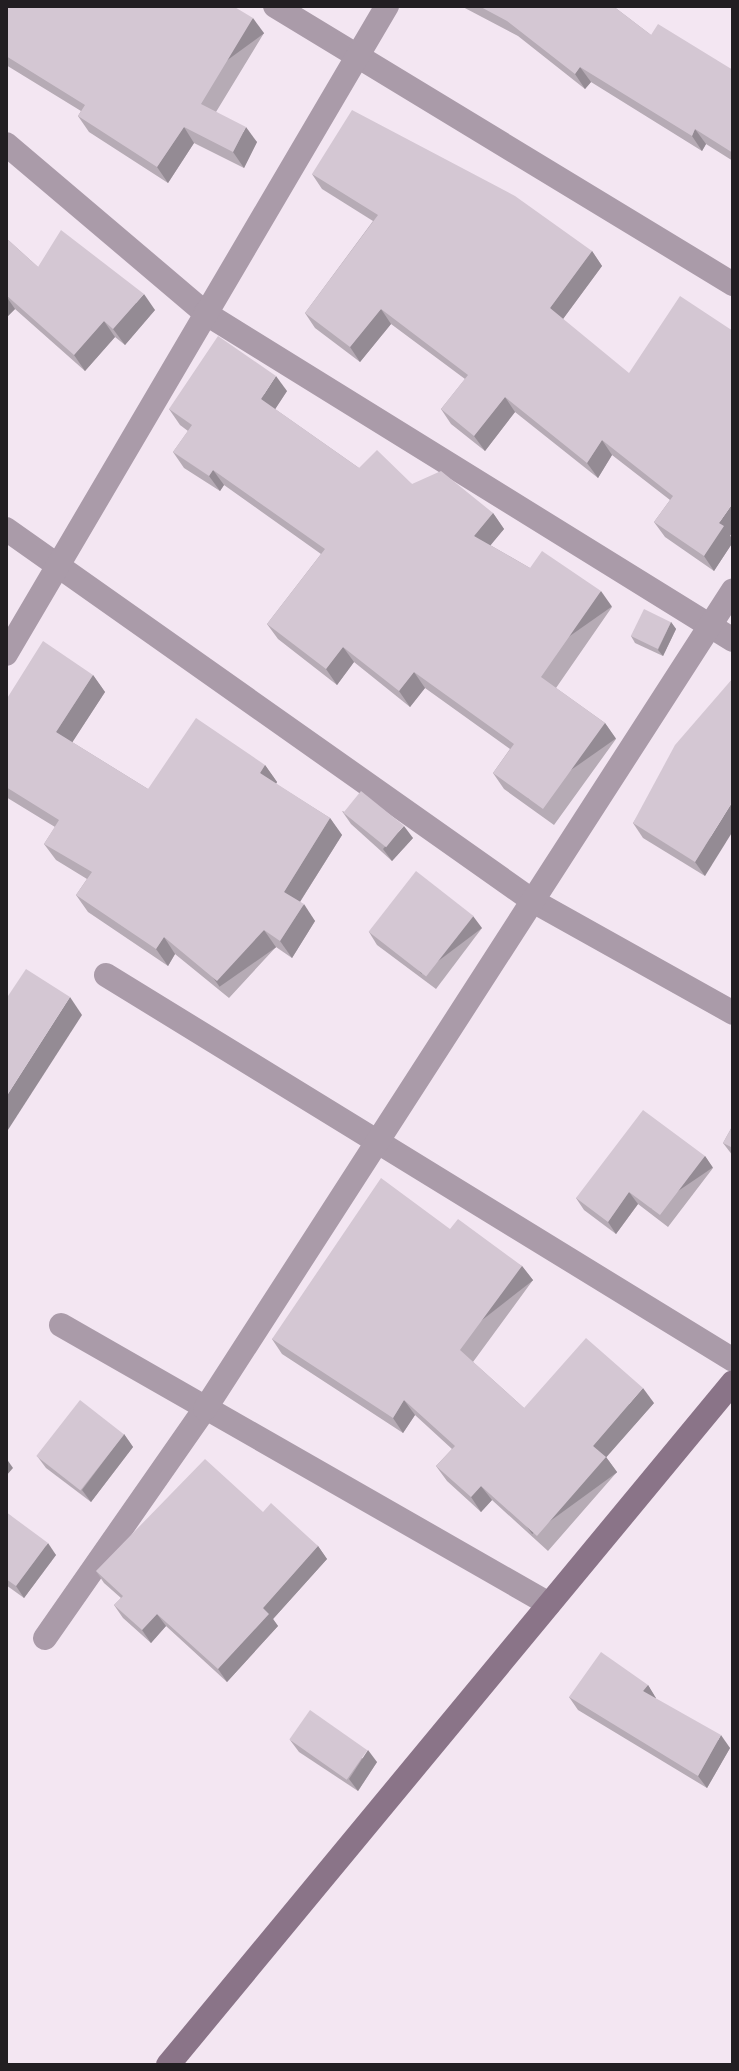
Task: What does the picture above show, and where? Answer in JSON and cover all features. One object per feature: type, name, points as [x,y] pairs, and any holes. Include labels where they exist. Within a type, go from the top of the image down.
[{"type":"street","points":[[275,6],[733,284]]},
{"type":"street","points":[[6,654],[54,567],[359,58],[387,6]]},
{"type":"street","points":[[6,144],[205,313],[733,640]]},
{"type":"street","points":[[6,529],[54,567],[242,689],[533,901],[733,1013]]},
{"type":"street","points":[[45,1638],[205,1409],[733,590]]},
{"type":"street","points":[[106,975],[733,1360]]},
{"type":"street","points":[[61,1325],[549,1604]]},
{"type":"street","points":[[168,2065],[733,1382]]},
{"type":"building","points":[[6,6],[233,6],[253,18],[201,104],[246,127],[233,152],[184,127],[157,167],[78,116],[85,105],[6,56]]},
{"type":"building","points":[[479,6],[613,6],[651,35],[658,24],[733,70],[733,153],[695,129],[692,136],[580,67],[575,74],[507,21]]},
{"type":"building","points":[[352,110],[515,196],[592,251],[550,308],[629,373],[680,296],[733,331],[733,503],[719,523],[724,526],[704,556],[654,522],[673,496],[602,440],[587,463],[505,397],[474,436],[441,409],[468,375],[381,309],[350,347],[305,313],[378,215],[312,174]]},
{"type":"building","points":[[61,230],[144,294],[113,329],[104,321],[74,355],[6,295],[6,238],[38,267]]},
{"type":"building","points":[[218,336],[276,376],[261,399],[359,468],[377,450],[412,484],[441,471],[493,513],[474,536],[530,568],[542,551],[601,591],[541,677],[605,723],[543,809],[493,773],[514,744],[414,672],[399,691],[343,647],[326,669],[267,624],[325,549],[213,470],[209,476],[173,452],[192,425],[169,409]]},
{"type":"building","points":[[644,609],[671,622],[658,649],[631,636]]},
{"type":"building","points":[[43,641],[93,675],[56,732],[148,789],[196,718],[265,765],[260,773],[330,818],[284,892],[304,904],[280,941],[264,930],[217,981],[164,937],[156,949],[76,895],[92,872],[44,844],[59,820],[6,787],[6,700]]},
{"type":"building","points":[[733,678],[733,801],[695,862],[633,823],[675,745]]},
{"type":"building","points":[[361,791],[404,826],[386,847],[343,813]]},
{"type":"building","points":[[416,871],[474,916],[426,977],[369,932]]},
{"type":"building","points":[[26,969],[70,997],[6,1097],[6,999]]},
{"type":"building","points":[[643,1110],[705,1156],[660,1215],[629,1192],[608,1222],[576,1198]]},
{"type":"building","points":[[733,1125],[733,1148],[723,1143]]},
{"type":"building","points":[[381,1178],[450,1229],[458,1219],[522,1266],[460,1350],[524,1408],[586,1338],[643,1388],[593,1446],[606,1457],[537,1536],[481,1486],[471,1497],[436,1466],[455,1446],[404,1400],[393,1418],[272,1339]]},
{"type":"building","points":[[80,1400],[124,1434],[80,1490],[36,1456]]},
{"type":"building","points":[[205,1459],[263,1512],[271,1503],[318,1546],[263,1608],[269,1614],[218,1669],[157,1614],[142,1630],[114,1605],[123,1596],[96,1571]]},
{"type":"building","points":[[6,1512],[48,1543],[16,1586],[6,1579]]},
{"type":"building","points":[[601,1652],[648,1685],[643,1691],[721,1735],[698,1776],[569,1697]]},
{"type":"building","points":[[310,1710],[367,1750],[347,1780],[289,1739]]}]
